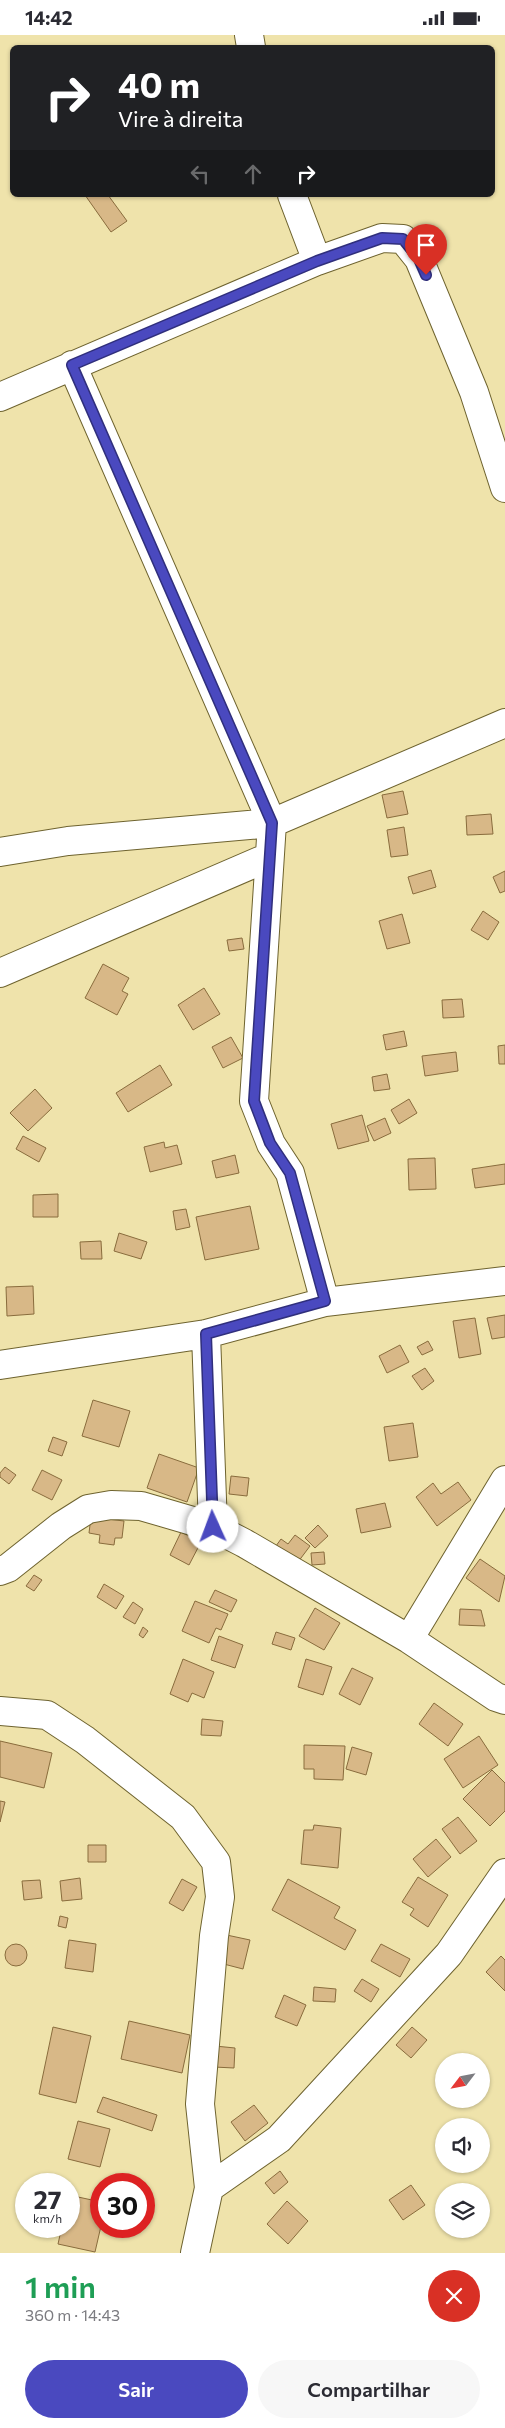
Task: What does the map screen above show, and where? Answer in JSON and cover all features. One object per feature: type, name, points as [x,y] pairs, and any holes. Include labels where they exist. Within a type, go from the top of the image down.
[{"type":"street","points":[[293,197],[317,261]]},
{"type":"street","points":[[0,397],[317,261],[382,238],[403,239],[419,259],[474,392],[505,487]]},
{"type":"street","points":[[72,365],[272,823],[254,1101],[270,1143],[290,1173],[325,1301]]},
{"type":"street","points":[[0,852],[68,841],[272,823],[505,723]]},
{"type":"street","points":[[0,973],[269,857]]},
{"type":"street","points":[[0,1365],[206,1334],[325,1301],[505,1281]]},
{"type":"street","points":[[206,1334],[213,1527]]},
{"type":"street","points":[[409,1639],[505,1480]]},
{"type":"street","points":[[0,1571],[8,1568],[61,1526],[88,1509],[111,1505],[141,1506],[213,1527],[409,1639],[496,1697],[505,1700]]},
{"type":"street","points":[[0,1711],[47,1715],[85,1739],[183,1817],[216,1862],[220,1897],[214,1936],[200,2103],[209,2188],[195,2253]]},
{"type":"street","points":[[209,2188],[279,2139],[449,1954],[505,1873]]},
{"type":"building","points":[[86,197],[109,197],[127,221],[111,232]]},
{"type":"building","points":[[403,791],[408,814],[387,818],[382,795]]},
{"type":"building","points":[[491,814],[493,834],[467,835],[466,816]]},
{"type":"building","points":[[404,827],[408,855],[391,857],[387,830]]},
{"type":"building","points":[[431,870],[436,887],[413,894],[408,877]]},
{"type":"building","points":[[505,871],[505,891],[500,893],[493,877]]},
{"type":"building","points":[[483,911],[499,922],[488,940],[471,930]]},
{"type":"building","points":[[402,914],[410,943],[387,949],[379,921]]},
{"type":"building","points":[[242,938],[244,949],[229,951],[227,940]]},
{"type":"building","points":[[103,964],[129,978],[122,991],[128,994],[117,1015],[85,998]]},
{"type":"building","points":[[204,988],[220,1014],[193,1030],[178,1005]]},
{"type":"building","points":[[462,999],[464,1017],[443,1018],[442,1000]]},
{"type":"building","points":[[404,1031],[407,1046],[386,1050],[383,1035]]},
{"type":"building","points":[[231,1037],[243,1058],[223,1068],[212,1047]]},
{"type":"building","points":[[505,1045],[505,1064],[499,1064],[498,1046]]},
{"type":"building","points":[[456,1052],[458,1071],[425,1076],[422,1056]]},
{"type":"building","points":[[160,1065],[172,1085],[128,1112],[116,1093]]},
{"type":"building","points":[[387,1074],[390,1089],[374,1091],[372,1077]]},
{"type":"building","points":[[35,1089],[52,1108],[28,1131],[10,1113]]},
{"type":"building","points":[[409,1099],[417,1113],[399,1124],[391,1110]]},
{"type":"building","points":[[362,1115],[369,1141],[338,1149],[331,1124]]},
{"type":"building","points":[[385,1118],[391,1133],[374,1141],[367,1126]]},
{"type":"building","points":[[23,1136],[46,1148],[39,1162],[16,1149]]},
{"type":"building","points":[[164,1142],[165,1148],[177,1145],[182,1164],[150,1172],[144,1147]]},
{"type":"building","points":[[235,1155],[239,1173],[216,1178],[212,1161]]},
{"type":"building","points":[[435,1158],[436,1189],[409,1190],[408,1159]]},
{"type":"building","points":[[505,1164],[505,1184],[475,1188],[472,1169]]},
{"type":"building","points":[[58,1194],[58,1217],[33,1217],[33,1195]]},
{"type":"building","points":[[250,1206],[259,1249],[205,1260],[196,1217]]},
{"type":"building","points":[[186,1209],[190,1227],[176,1230],[173,1211]]},
{"type":"building","points":[[119,1233],[147,1242],[141,1259],[114,1251]]},
{"type":"building","points":[[101,1241],[102,1259],[81,1259],[80,1242]]},
{"type":"building","points":[[33,1286],[34,1314],[7,1316],[6,1287]]},
{"type":"building","points":[[505,1315],[505,1337],[492,1339],[487,1318]]},
{"type":"building","points":[[475,1318],[481,1354],[459,1358],[453,1321]]},
{"type":"building","points":[[428,1341],[433,1350],[422,1355],[417,1347]]},
{"type":"building","points":[[400,1345],[409,1362],[387,1373],[379,1356]]},
{"type":"building","points":[[425,1368],[434,1381],[422,1390],[412,1376]]},
{"type":"building","points":[[93,1400],[130,1411],[119,1447],[82,1436]]},
{"type":"building","points":[[413,1423],[418,1457],[389,1461],[384,1427]]},
{"type":"building","points":[[53,1437],[67,1442],[62,1456],[48,1451]]},
{"type":"building","points":[[159,1454],[199,1468],[187,1502],[147,1488]]},
{"type":"building","points":[[5,1467],[16,1475],[9,1484],[0,1477],[0,1473]]},
{"type":"building","points":[[42,1470],[62,1480],[52,1500],[32,1490]]},
{"type":"building","points":[[231,1476],[249,1478],[247,1496],[229,1494]]},
{"type":"building","points":[[458,1482],[471,1500],[437,1526],[416,1497],[433,1483],[441,1494]]},
{"type":"building","points":[[385,1503],[391,1527],[361,1533],[356,1509]]},
{"type":"building","points":[[91,1517],[124,1521],[122,1538],[115,1538],[114,1545],[99,1543],[100,1535],[89,1533]]},
{"type":"building","points":[[318,1525],[328,1536],[315,1548],[305,1538]]},
{"type":"building","points":[[181,1532],[201,1542],[189,1565],[170,1555]]},
{"type":"building","points":[[295,1535],[310,1546],[295,1566],[273,1550],[281,1539],[288,1544]]},
{"type":"building","points":[[324,1552],[325,1564],[312,1565],[311,1553]]},
{"type":"building","points":[[480,1559],[505,1576],[499,1602],[466,1578]]},
{"type":"building","points":[[34,1575],[42,1580],[34,1591],[26,1586]]},
{"type":"building","points":[[104,1584],[124,1596],[116,1609],[97,1597]]},
{"type":"building","points":[[215,1590],[237,1600],[231,1612],[209,1602]]},
{"type":"building","points":[[195,1601],[228,1614],[221,1630],[216,1628],[209,1643],[182,1631]]},
{"type":"building","points":[[133,1602],[143,1609],[135,1624],[123,1617]]},
{"type":"building","points":[[315,1608],[340,1623],[324,1650],[299,1636]]},
{"type":"building","points":[[460,1609],[481,1610],[485,1626],[459,1625]]},
{"type":"building","points":[[143,1627],[148,1631],[143,1638],[139,1635]]},
{"type":"building","points":[[276,1632],[295,1638],[291,1650],[272,1644]]},
{"type":"building","points":[[219,1636],[243,1645],[235,1668],[211,1660]]},
{"type":"building","points":[[183,1659],[214,1672],[204,1698],[192,1693],[188,1702],[170,1694]]},
{"type":"building","points":[[306,1659],[332,1667],[323,1695],[298,1687]]},
{"type":"building","points":[[352,1668],[373,1678],[360,1705],[339,1694]]},
{"type":"building","points":[[434,1703],[463,1724],[448,1746],[419,1724]]},
{"type":"building","points":[[202,1719],[223,1721],[221,1736],[201,1735]]},
{"type":"building","points":[[479,1736],[498,1765],[463,1788],[444,1759]]},
{"type":"building","points":[[0,1741],[52,1753],[44,1788],[0,1777]]},
{"type":"building","points":[[304,1745],[345,1746],[343,1780],[314,1779],[314,1769],[304,1769]]},
{"type":"building","points":[[352,1747],[372,1753],[366,1775],[346,1769]]},
{"type":"building","points":[[492,1770],[505,1783],[505,1811],[490,1826],[463,1799]]},
{"type":"building","points":[[0,1801],[5,1802],[0,1822]]},
{"type":"building","points":[[458,1817],[477,1841],[460,1854],[442,1829]]},
{"type":"building","points":[[314,1825],[341,1828],[338,1868],[301,1864],[304,1830],[313,1830]]},
{"type":"building","points":[[436,1839],[451,1857],[428,1877],[413,1859]]},
{"type":"building","points":[[88,1845],[106,1845],[106,1862],[88,1862]]},
{"type":"building","points":[[418,1877],[448,1895],[428,1927],[410,1915],[414,1909],[402,1902]]},
{"type":"building","points":[[80,1878],[82,1899],[62,1901],[60,1881]]},
{"type":"building","points":[[182,1879],[197,1887],[183,1911],[169,1903]]},
{"type":"building","points":[[288,1879],[340,1907],[334,1918],[356,1930],[345,1950],[272,1910]]},
{"type":"building","points":[[40,1880],[42,1898],[24,1900],[22,1881]]},
{"type":"building","points":[[60,1916],[68,1918],[66,1928],[58,1926]]},
{"type":"building","points":[[222,1934],[250,1940],[243,1969],[216,1962]]},
{"type":"building","points":[[69,1940],[96,1944],[93,1972],[65,1968]]},
{"type":"building","points":[[16,1944],[26,1951],[27,1955],[20,1965],[16,1966],[6,1959],[5,1955],[12,1945]]},
{"type":"building","points":[[381,1944],[410,1959],[400,1977],[371,1961]]},
{"type":"building","points":[[501,1956],[505,1960],[505,1991],[486,1972]]},
{"type":"building","points":[[362,1979],[379,1989],[371,2002],[354,1991]]},
{"type":"building","points":[[314,1987],[336,1989],[335,2002],[313,2001]]},
{"type":"building","points":[[284,1995],[306,2005],[297,2026],[275,2017]]},
{"type":"building","points":[[129,2021],[190,2035],[182,2073],[121,2059]]},
{"type":"building","points":[[53,2027],[91,2036],[76,2103],[39,2094]]},
{"type":"building","points":[[412,2027],[427,2040],[411,2058],[396,2045]]},
{"type":"building","points":[[215,2046],[235,2048],[234,2068],[214,2067]]},
{"type":"building","points":[[103,2097],[157,2115],[152,2131],[97,2112]]},
{"type":"building","points":[[254,2105],[268,2123],[245,2141],[231,2122]]},
{"type":"building","points":[[78,2121],[110,2129],[100,2167],[68,2159]]},
{"type":"building","points":[[280,2171],[288,2182],[274,2194],[265,2183]]},
{"type":"building","points":[[411,2185],[425,2205],[403,2220],[389,2200]]},
{"type":"building","points":[[80,2197],[90,2200],[90,2238],[98,2238],[95,2252],[58,2244],[59,2238],[80,2238]]},
{"type":"building","points":[[287,2201],[308,2221],[288,2244],[267,2224]]},
{"type":"route","points":[[213,1527],[206,1334],[325,1301],[290,1173],[270,1143],[254,1101],[272,823],[72,365],[317,261],[382,238],[403,239],[419,259],[426,275]]}]
